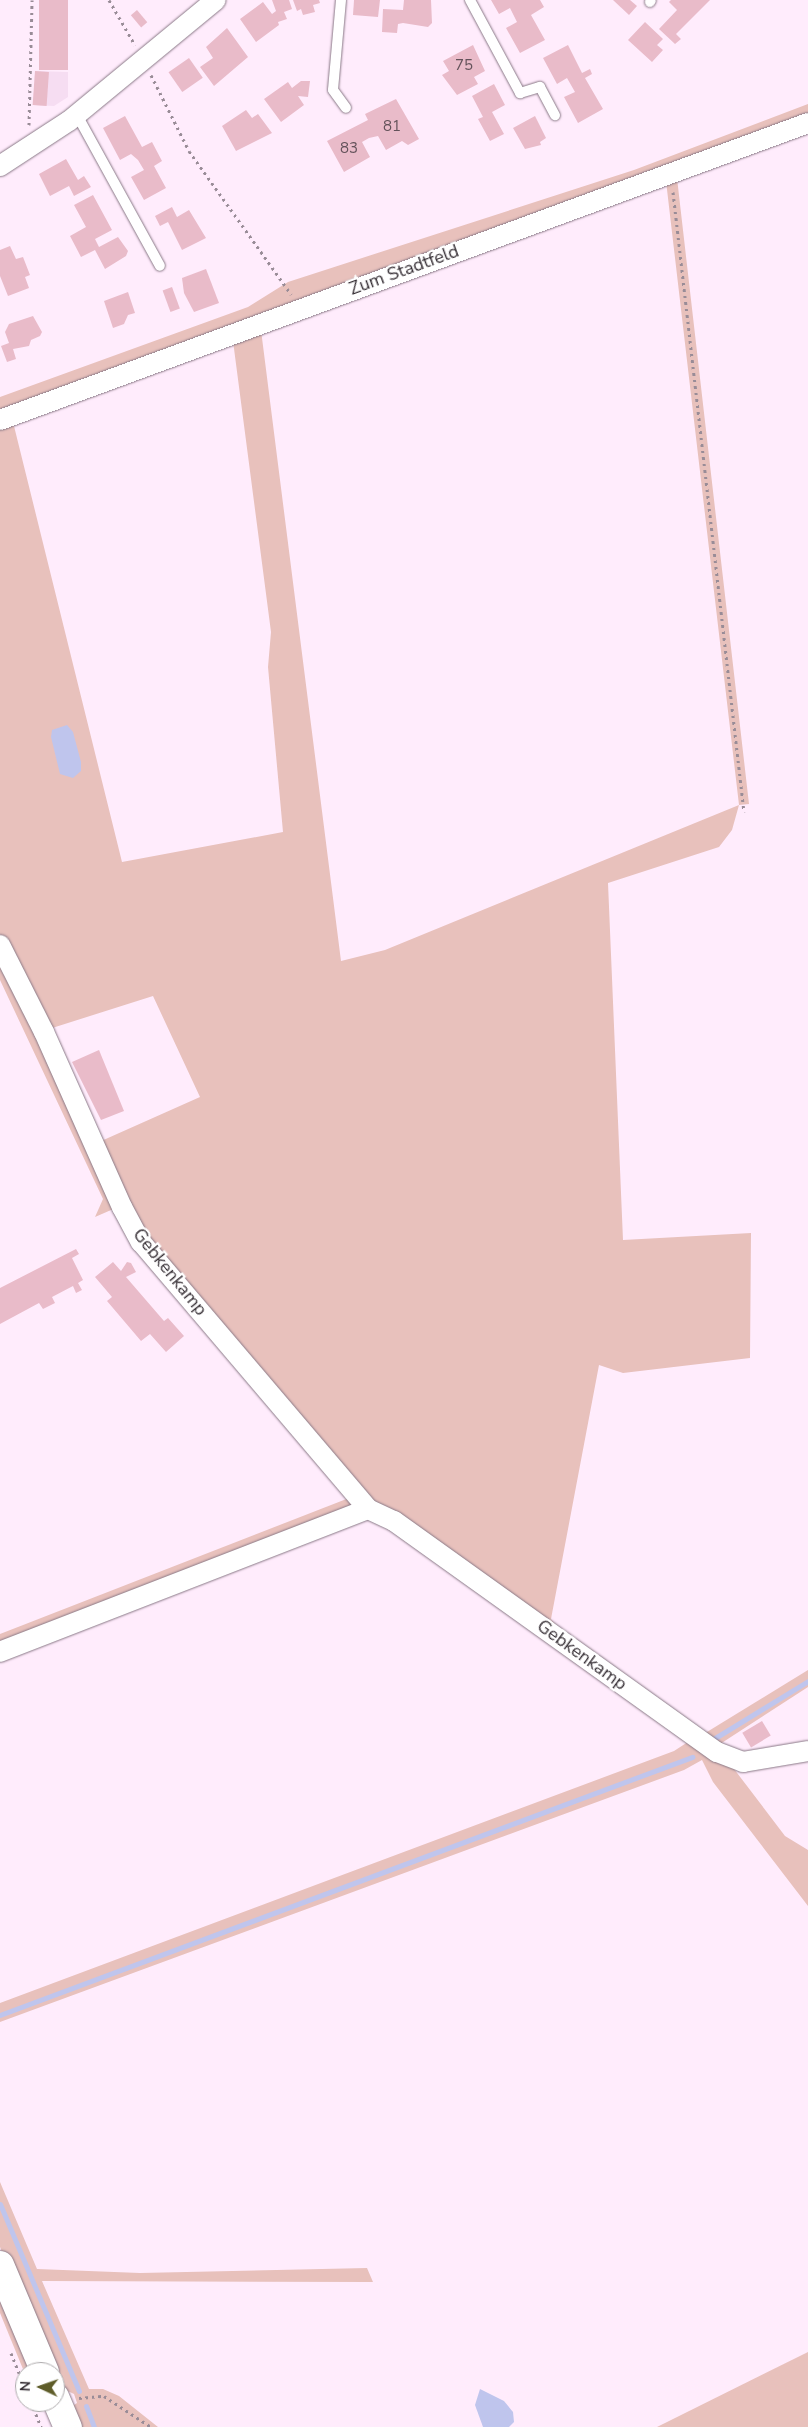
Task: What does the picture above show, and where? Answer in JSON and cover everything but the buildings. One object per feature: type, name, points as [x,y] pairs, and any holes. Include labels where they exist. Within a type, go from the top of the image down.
[{"type":"main road","points":[[0,2265],[40,2362]]},
{"type":"street","points":[[0,166],[77,115],[143,58],[216,0]]},
{"type":"street","name":"Zum Stadtfeld","points":[[0,420],[808,123]]},
{"type":"street","name":"Gebkenkamp","points":[[0,945],[44,1032],[122,1207],[142,1242],[368,1509],[394,1521],[717,1752],[743,1762],[808,1751]]},
{"type":"street","points":[[0,1652],[368,1509]]},
{"type":"lane","points":[[341,0],[333,90],[346,108]]},
{"type":"lane","points":[[470,0],[520,93],[540,86],[555,115]]},
{"type":"lane","points":[[77,115],[160,266]]},
{"type":"path","points":[[28,148],[32,0]]},
{"type":"path","points":[[110,0],[143,58],[189,151],[301,308]]},
{"type":"path","points":[[671,172],[744,812]]},
{"type":"path","points":[[65,2408],[88,2396],[104,2396],[151,2427]]},
{"type":"path","points":[[35,2412],[41,2427]]},
{"type":"shaded area","points":[[35,71],[68,72],[68,97],[54,106],[34,105]]},
{"type":"shaded area","points":[[808,104],[808,117],[0,414],[0,397],[248,307],[288,282],[634,170]]},
{"type":"shaded area","points":[[677,178],[749,804],[739,805],[666,181]]},
{"type":"shaded area","points":[[261,330],[341,961],[385,950],[739,805],[732,830],[719,847],[608,883],[623,1240],[751,1233],[750,1358],[623,1373],[599,1365],[551,1619],[563,1633],[372,1501],[144,1238],[99,1142],[200,1097],[153,996],[49,1029],[0,935],[0,427],[13,422],[122,862],[283,832],[268,667],[271,632],[233,341]]},
{"type":"shaded area","points":[[0,958],[118,1207],[95,1217],[103,1199],[0,980]]},
{"type":"shaded area","points":[[349,1498],[354,1506],[0,1647],[0,1634]]},
{"type":"shaded area","points":[[808,1670],[808,1687],[717,1746],[702,1735]]},
{"type":"shaded area","points":[[691,1740],[728,1761],[785,1836],[808,1850],[808,1906],[713,1782],[702,1760],[684,1770],[0,2022],[0,2003],[674,1751]]},
{"type":"shaded area","points":[[0,2182],[37,2269],[140,2273],[367,2268],[373,2282],[42,2281],[89,2389],[103,2389],[119,2396],[158,2427],[75,2427],[71,2407],[77,2403],[74,2394],[65,2390],[65,2362],[47,2362],[0,2247]]},
{"type":"shaded area","points":[[0,2289],[31,2362],[20,2362],[0,2313]]},
{"type":"shaded area","points":[[808,2352],[808,2427],[657,2427]]},
{"type":"water","points":[[67,725],[73,732],[81,762],[81,771],[73,778],[60,774],[51,737],[52,730]]},
{"type":"water","points":[[480,2389],[504,2401],[513,2412],[514,2422],[509,2427],[483,2427],[475,2405]]},
{"type":"waterway","points":[[715,1738],[808,1681]]},
{"type":"waterway","points":[[0,2015],[692,1757]]},
{"type":"waterway","points":[[0,2204],[79,2391]]},
{"type":"waterway","points":[[86,2406],[94,2427]]}]
